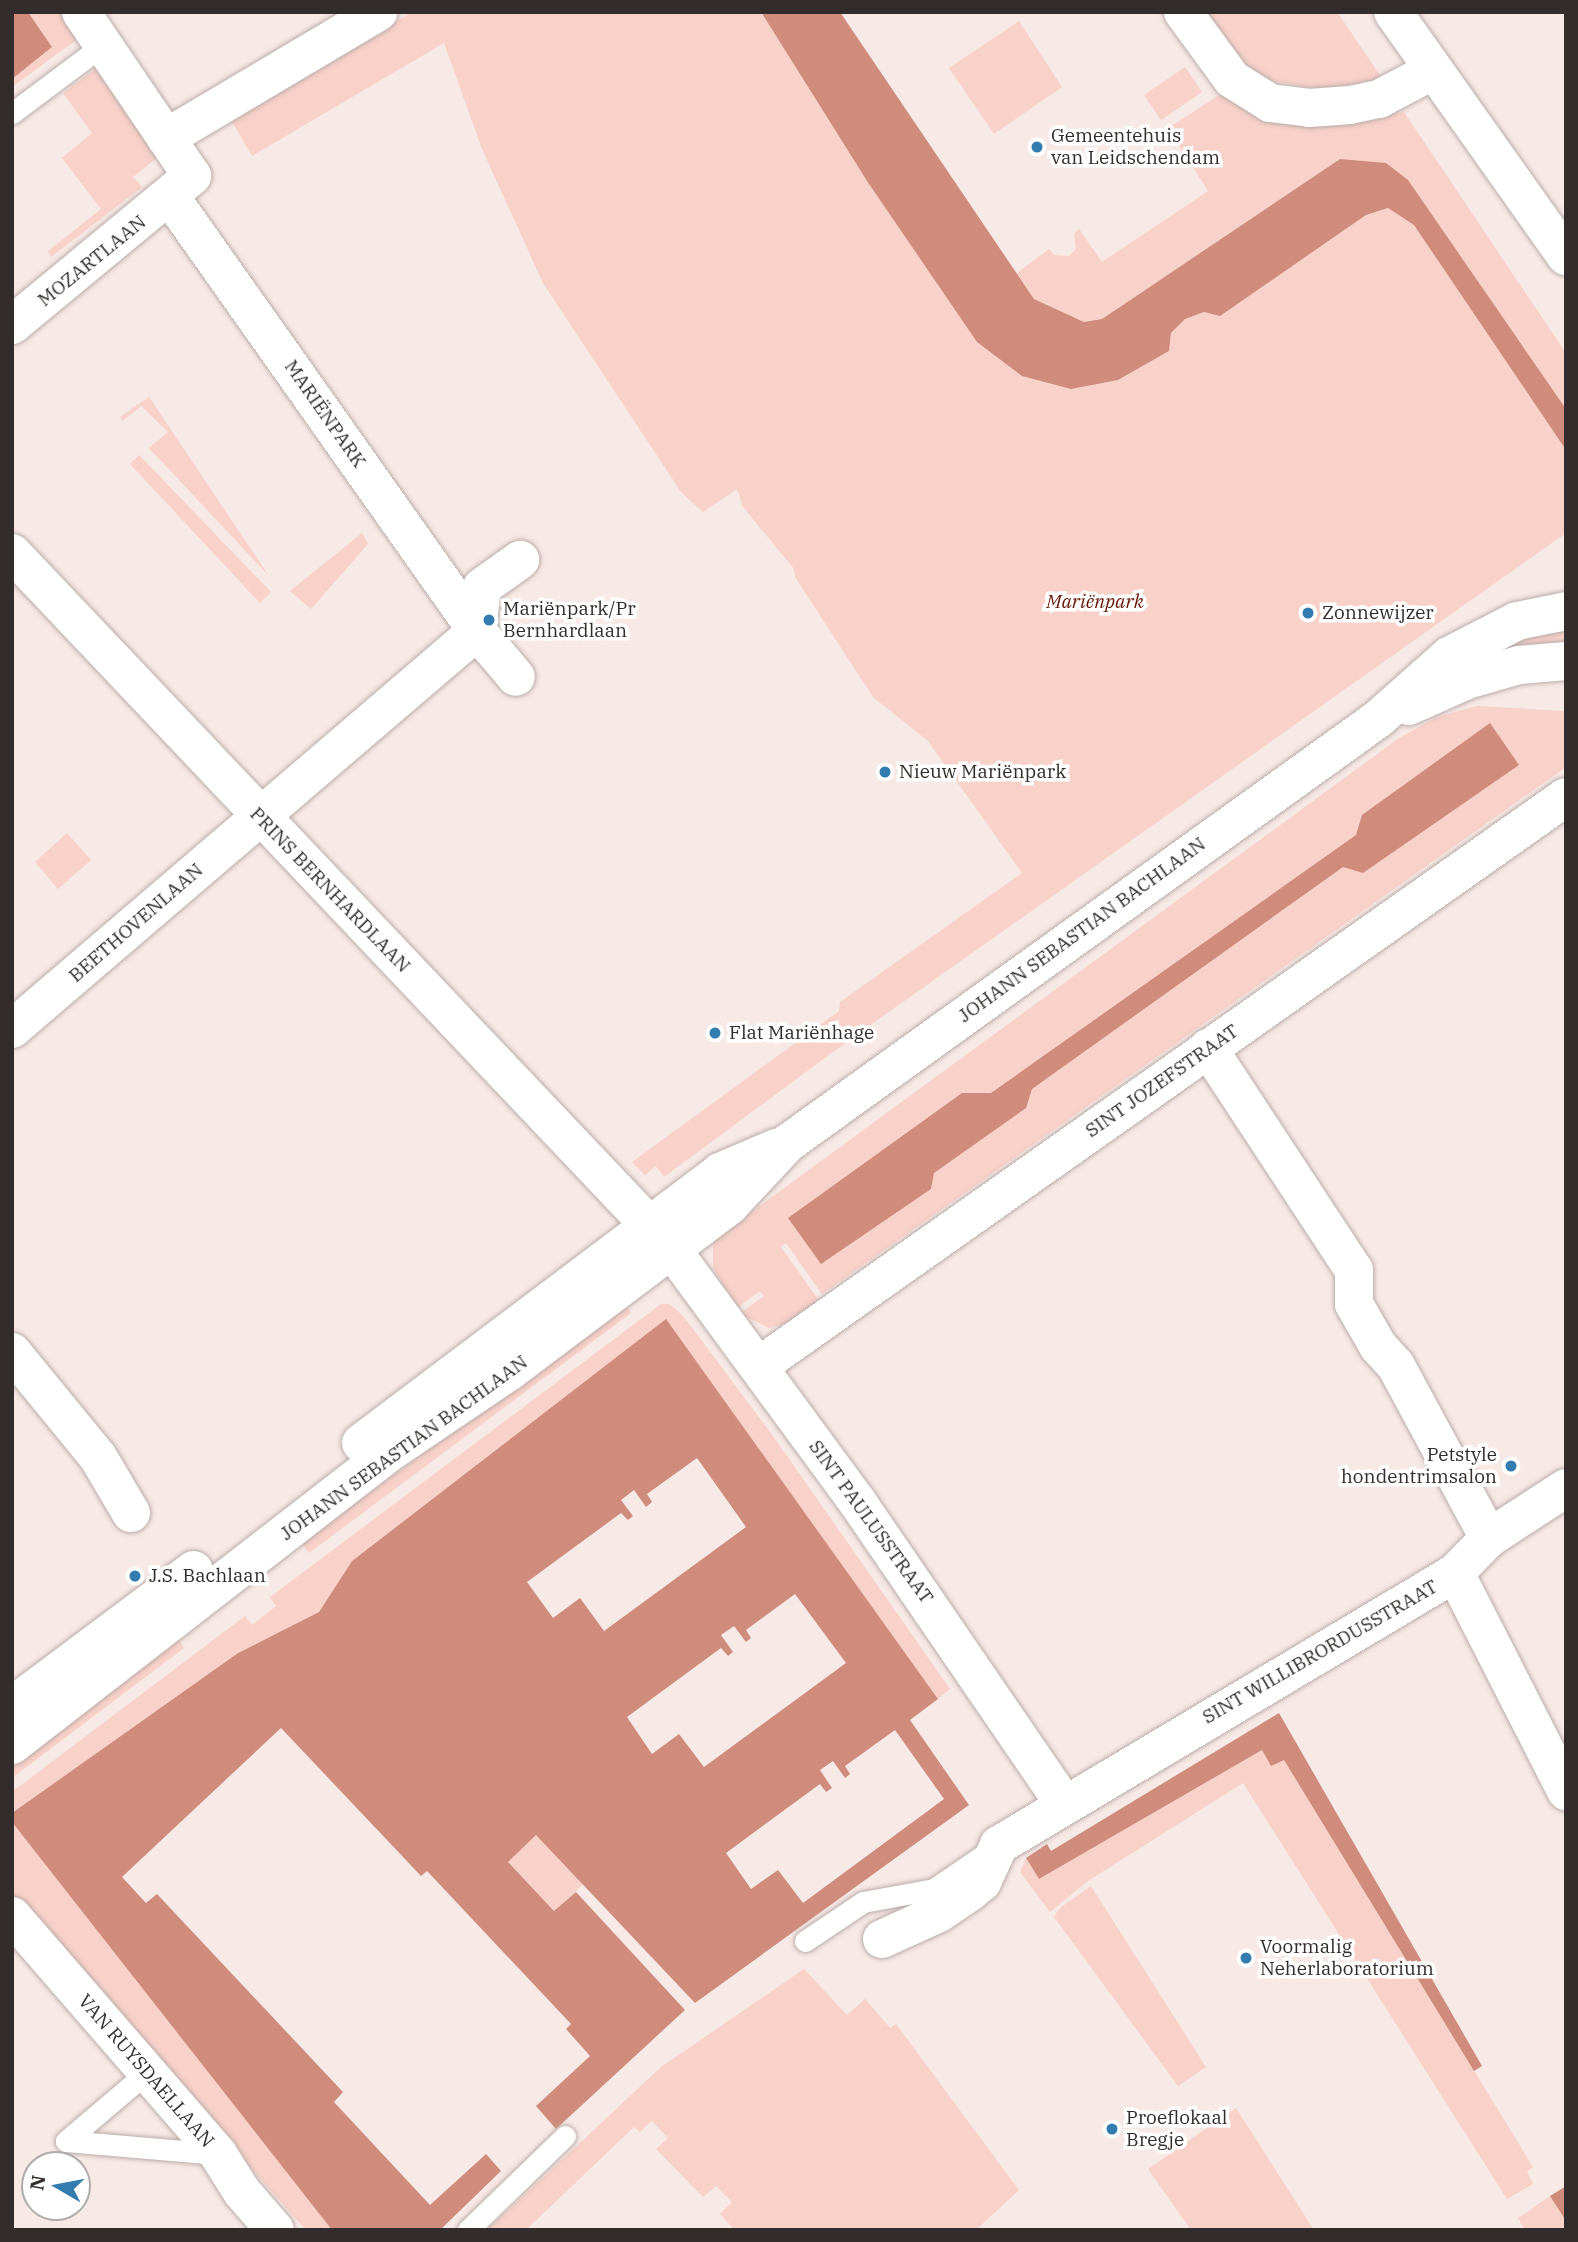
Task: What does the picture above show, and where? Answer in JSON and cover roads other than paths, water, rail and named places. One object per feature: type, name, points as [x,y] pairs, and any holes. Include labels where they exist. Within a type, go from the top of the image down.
[{"type":"street","points":[[81,12],[166,138],[378,12]]},
{"type":"street","points":[[1183,12],[1232,79],[1270,103],[1310,108],[1350,105],[1379,99],[1432,71]]},
{"type":"street","points":[[1394,12],[1432,71],[1566,256]]},
{"type":"street","name":"MOZARTLAAN","points":[[12,325],[172,198],[192,177],[166,138]]},
{"type":"street","name":"MARIËNPARK","points":[[172,198],[477,631],[516,677]]},
{"type":"street","name":"PRINS BERNHARDLAAN","points":[[12,553],[259,817],[659,1236]]},
{"type":"street","points":[[259,817],[477,631],[482,587],[520,559]]},
{"type":"street","name":"JOHANN SEBASTIAN BACHLAAN","points":[[12,1745],[377,1462],[510,1371],[659,1236],[720,1172],[788,1143],[1378,719],[1449,656],[1474,639],[1517,621],[1566,611]]},
{"type":"street","name":"JOHANN SEBASTIAN BACHLAAN","points":[[1378,719],[1467,680],[1519,665],[1566,661]]},
{"type":"street","name":"SINT JOZEFSTRAAT","points":[[759,1366],[1566,797]]},
{"type":"street","name":"BEETHOVENLAAN","points":[[12,1029],[259,817]]},
{"type":"street","points":[[1208,1048],[1354,1270],[1354,1304],[1378,1346],[1396,1366],[1489,1538]]},
{"type":"street","name":"JOHANN SEBASTIAN BACHLAAN","points":[[12,1706],[659,1236]]},
{"type":"street","name":"SINT PAULUSSTRAAT","points":[[659,1236],[759,1366],[968,1658],[1064,1804]]},
{"type":"street","points":[[12,1352],[98,1457],[131,1513]]},
{"type":"street","name":"SINT WILLIBRORDUSSTRAAT","points":[[999,1845],[1455,1573],[1489,1538],[1566,1488]]},
{"type":"street","points":[[1455,1573],[1566,1791]]},
{"type":"street","points":[[882,1939],[939,1913],[970,1892],[982,1882],[999,1845]]},
{"type":"street","name":"VAN RUYSDAELLAAN","points":[[12,1916],[218,2154],[242,2192],[275,2230]]},
{"type":"lane","points":[[12,113],[103,45]]},
{"type":"lane","points":[[805,1941],[863,1902],[934,1889],[999,1845]]},
{"type":"lane","points":[[146,2073],[66,2141],[218,2154]]},
{"type":"lane","points":[[468,2230],[565,2136]]},
{"type":"place","name":"Gemeentehuis van Leidschendam","points":[[1037,147]]},
{"type":"place","name":"Zonnewijzer","points":[[1308,613]]},
{"type":"place","name":"Mariënpark/Pr Bernhardlaan","points":[[489,620]]},
{"type":"place","name":"Nieuw Mariënpark","points":[[885,772]]},
{"type":"place","name":"Flat Mariënhage","points":[[715,1033]]},
{"type":"place","name":"Petstyle hondentrimsalon","points":[[1511,1466]]},
{"type":"place","name":"J.S. Bachlaan","points":[[135,1576]]},
{"type":"place","name":"Voormalig Neherlaboratorium","points":[[1246,1958]]},
{"type":"place","name":"Proeflokaal Bregje","points":[[1112,2129]]},
{"type":"park label","name":"Mariënpark","points":[[1095,602]]}]
